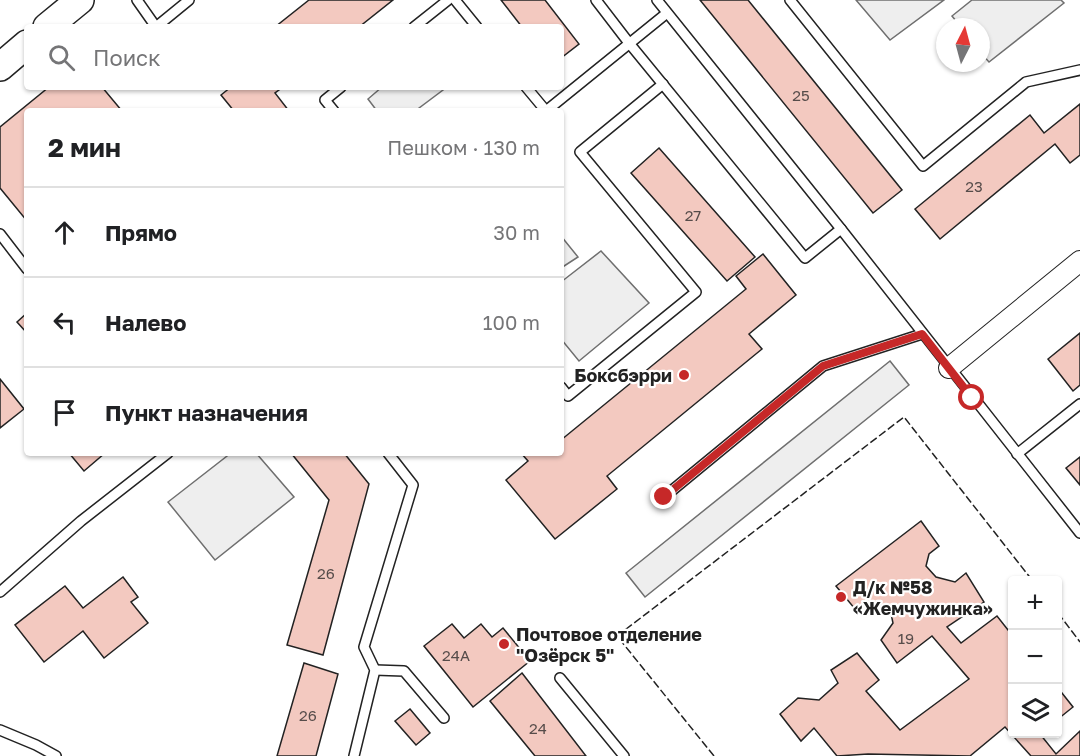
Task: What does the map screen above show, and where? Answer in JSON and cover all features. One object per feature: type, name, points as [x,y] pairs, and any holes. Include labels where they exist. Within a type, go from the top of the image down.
[{"type":"street","points":[[51,24],[80,0]]},
{"type":"street","points":[[0,67],[24,47]]},
{"type":"street","points":[[949,368],[1080,261]]},
{"type":"lane","points":[[137,0],[154,24]]},
{"type":"lane","points":[[160,24],[189,0]]},
{"type":"lane","points":[[418,24],[447,0]]},
{"type":"lane","points":[[455,0],[475,24]]},
{"type":"lane","points":[[596,0],[805,258],[841,229]]},
{"type":"lane","points":[[657,0],[1080,533]]},
{"type":"lane","points":[[790,0],[923,166],[1026,81],[1080,70]]},
{"type":"lane","points":[[550,108],[667,13]]},
{"type":"lane","points":[[564,391],[568,396],[696,292],[580,152],[663,84]]},
{"type":"lane","points":[[332,108],[325,100],[337,90]]},
{"type":"lane","points":[[528,90],[544,108]]},
{"type":"lane","points":[[0,234],[24,265]]},
{"type":"lane","points":[[664,497],[823,366],[922,334]]},
{"type":"lane","points":[[1017,454],[1080,404]]},
{"type":"lane","points":[[0,592],[81,521],[164,456]]},
{"type":"lane","points":[[354,756],[375,670],[364,647],[413,485],[390,456]]},
{"type":"lane","points":[[375,670],[404,671],[444,718]]},
{"type":"lane","points":[[560,678],[624,756]]},
{"type":"lane","points":[[0,730],[56,756]]},
{"type":"shaded area","points":[[856,0],[944,0],[890,40]]},
{"type":"shaded area","points":[[972,0],[1061,0],[1064,3],[990,61],[990,18],[954,18],[952,16]]},
{"type":"shaded area","points":[[378,90],[443,90],[419,108],[375,108],[368,99]]},
{"type":"shaded area","points":[[564,240],[578,257],[564,266]]},
{"type":"shaded area","points":[[601,251],[649,303],[579,361],[564,343],[564,280]]},
{"type":"shaded area","points":[[890,361],[909,385],[645,597],[626,573]]},
{"type":"shaded area","points":[[227,456],[259,456],[294,497],[215,560],[168,502]]},
{"type":"building","points":[[309,0],[393,0],[363,24],[279,24]]},
{"type":"building","points":[[501,0],[545,0],[564,24],[520,24]]},
{"type":"building","points":[[700,0],[748,0],[902,190],[873,213]]},
{"type":"building","points":[[564,25],[579,44],[564,56]]},
{"type":"building","points":[[45,90],[104,90],[120,108],[24,108],[24,217],[0,188],[0,127]]},
{"type":"building","points":[[227,90],[279,90],[275,93],[287,108],[232,108],[221,95]]},
{"type":"building","points":[[1080,104],[1080,155],[1070,163],[1055,144],[940,239],[915,209],[1030,115],[1044,133]]},
{"type":"building","points":[[659,148],[755,257],[727,281],[631,173]]},
{"type":"building","points":[[763,254],[796,295],[749,334],[762,349],[607,476],[617,489],[555,539],[506,480],[528,461],[524,456],[564,456],[564,438],[746,289],[736,276]]},
{"type":"building","points":[[24,316],[24,330],[17,322]]},
{"type":"building","points":[[1080,333],[1080,385],[1073,391],[1048,359]]},
{"type":"building","points":[[0,379],[24,409],[0,428]]},
{"type":"building","points":[[72,456],[102,456],[84,471]]},
{"type":"building","points":[[293,456],[346,456],[369,484],[323,655],[287,645],[329,500]]},
{"type":"building","points":[[1080,457],[1080,485],[1066,468]]},
{"type":"building","points":[[921,521],[939,546],[929,554],[926,566],[936,577],[955,582],[966,573],[984,602],[947,627],[961,643],[997,616],[1008,630],[1008,730],[1005,727],[970,756],[868,754],[837,756],[814,728],[801,741],[780,714],[798,698],[819,700],[838,683],[831,670],[857,653],[879,680],[866,691],[900,730],[969,679],[932,636],[897,663],[881,640],[893,623],[890,609],[877,603],[855,609],[836,586]]},
{"type":"building","points":[[123,577],[138,597],[131,602],[148,623],[104,658],[83,631],[44,662],[15,625],[65,586],[83,608]]},
{"type":"building","points":[[452,624],[464,638],[481,624],[492,637],[503,628],[530,661],[473,707],[424,646]]},
{"type":"building","points":[[304,663],[338,674],[316,756],[277,756]]},
{"type":"building","points":[[522,673],[586,756],[535,756],[490,701]]},
{"type":"building","points":[[1062,693],[1073,707],[1062,716]]},
{"type":"building","points":[[410,709],[430,733],[416,745],[395,721]]},
{"type":"building","points":[[1080,731],[1080,756],[1031,756],[1015,738],[1043,738],[1056,754]]},
{"type":"fence","points":[[714,756],[617,636],[904,417],[1029,576]]},
{"type":"fence","points":[[1062,618],[1080,642]]},
{"type":"place","name":"Боксбэрри","points":[[684,375]]},
{"type":"place","name":"Д/к №58 «Жемчужинка»","points":[[841,597]]},
{"type":"place","name":"Почтовое отделение \"Озёрск 5\"","points":[[504,644]]},
{"type":"route","points":[[664,497],[823,366],[922,334],[972,398]]}]
